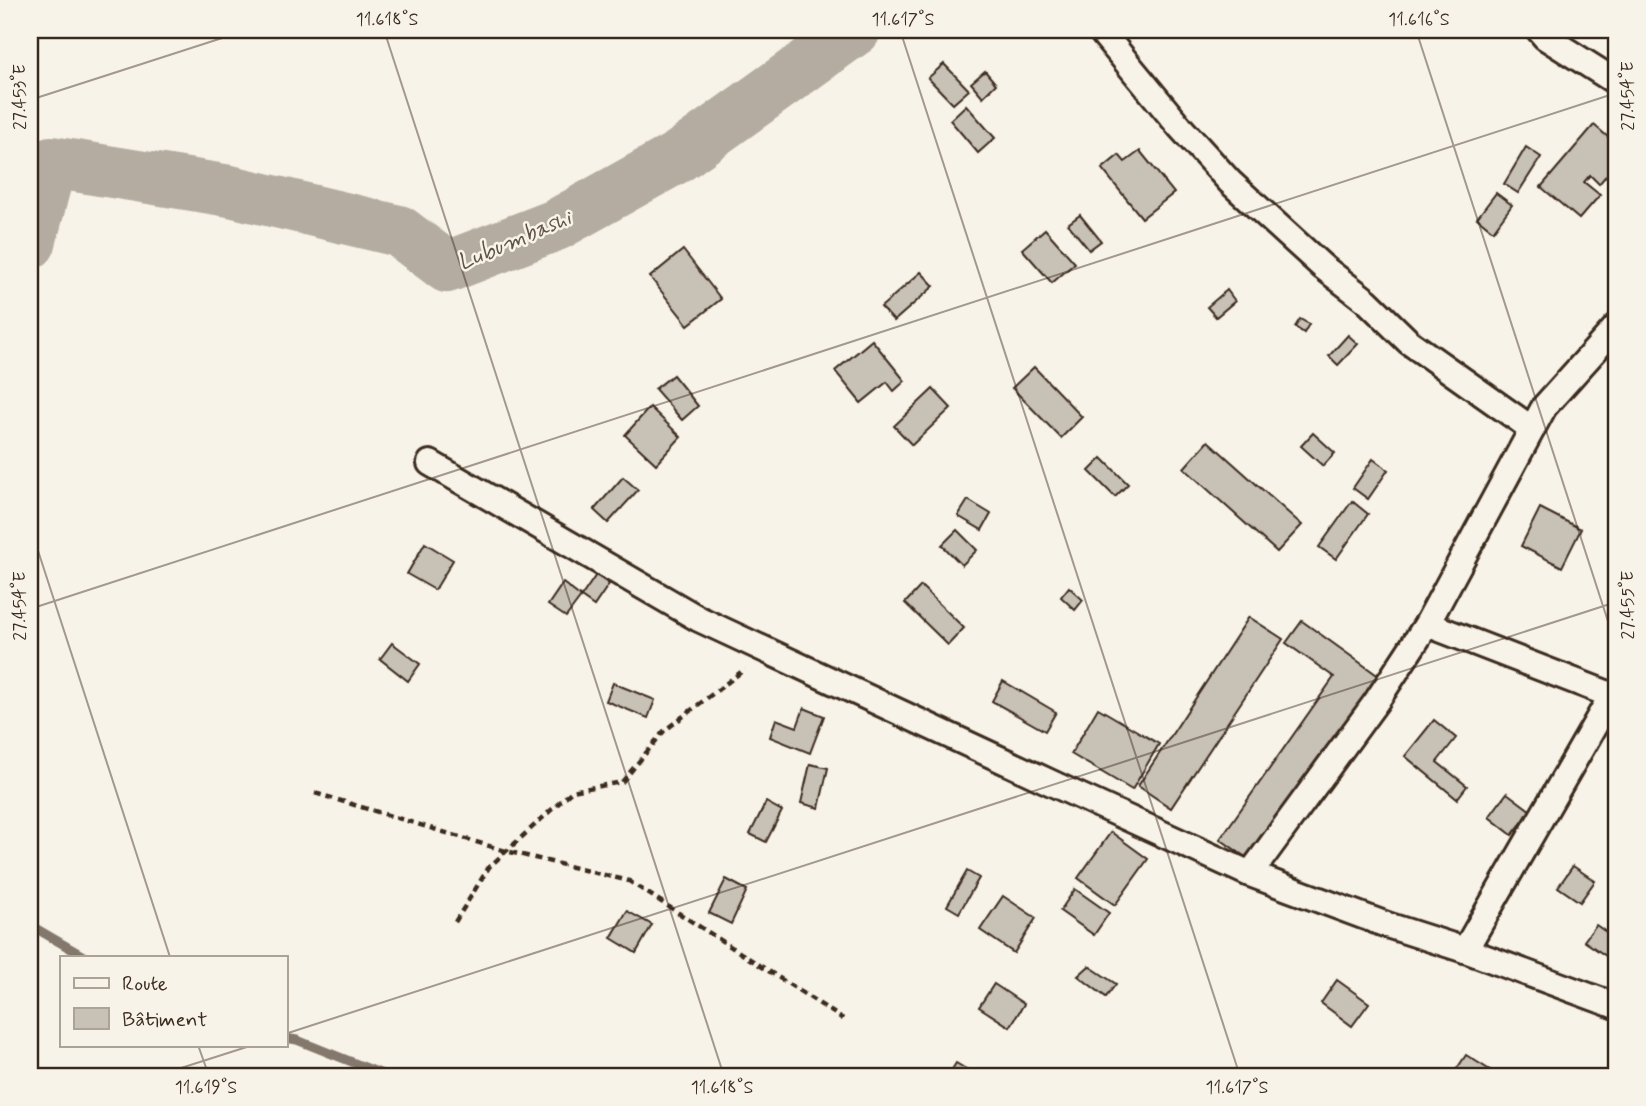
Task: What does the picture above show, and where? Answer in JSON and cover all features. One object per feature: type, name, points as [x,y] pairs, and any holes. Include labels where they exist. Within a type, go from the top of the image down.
[{"type":"street","points":[[1100,30],[1180,127],[1230,182],[1323,267],[1367,300],[1409,342],[1532,429]]},
{"type":"street","points":[[1539,30],[1545,37],[1616,82]]},
{"type":"street","points":[[1250,874],[1376,702],[1427,624],[1544,407],[1611,341]]},
{"type":"street","points":[[430,463],[699,619],[1250,874],[1616,1006]]},
{"type":"street","points":[[1427,624],[1614,696],[1465,950]]},
{"type":"path","points":[[455,922],[489,867],[572,791],[622,782],[664,731],[768,652]]},
{"type":"path","points":[[315,793],[506,851],[629,881],[843,1019]]},
{"type":"building","points":[[944,64],[969,90],[953,104],[928,78]]},
{"type":"building","points":[[985,71],[996,84],[983,97],[971,83]]},
{"type":"building","points":[[966,105],[995,138],[978,153],[950,120]]},
{"type":"building","points":[[1594,125],[1616,144],[1616,164],[1599,184],[1590,175],[1584,182],[1600,195],[1579,219],[1541,187]]},
{"type":"building","points":[[1526,147],[1541,157],[1518,193],[1504,184]]},
{"type":"building","points":[[1140,151],[1174,193],[1142,218],[1102,169],[1119,155],[1125,162]]},
{"type":"building","points":[[1496,193],[1512,205],[1493,231],[1477,218]]},
{"type":"building","points":[[1080,215],[1101,241],[1089,250],[1068,224]]},
{"type":"building","points":[[1045,229],[1075,263],[1052,283],[1022,249]]},
{"type":"building","points":[[683,250],[721,299],[688,325],[650,277]]},
{"type":"building","points":[[921,272],[934,286],[894,321],[881,307]]},
{"type":"building","points":[[1227,290],[1235,301],[1216,317],[1207,307]]},
{"type":"building","points":[[1300,319],[1309,324],[1304,333],[1295,327]]},
{"type":"building","points":[[1348,335],[1358,344],[1338,365],[1329,356]]},
{"type":"building","points":[[872,340],[905,381],[894,391],[887,382],[861,403],[835,371]]},
{"type":"building","points":[[1034,367],[1082,417],[1061,438],[1012,388]]},
{"type":"building","points":[[673,375],[698,406],[682,420],[655,389]]},
{"type":"building","points":[[933,389],[951,408],[912,445],[894,426]]},
{"type":"building","points":[[650,407],[681,437],[656,464],[625,435]]},
{"type":"building","points":[[1313,433],[1335,453],[1323,466],[1301,446]]},
{"type":"building","points":[[1208,441],[1302,525],[1277,552],[1184,468]]},
{"type":"building","points":[[1102,458],[1128,484],[1115,497],[1089,471]]},
{"type":"building","points":[[1373,459],[1388,470],[1368,499],[1353,488]]},
{"type":"building","points":[[623,477],[638,490],[608,523],[594,510]]},
{"type":"building","points":[[968,500],[991,514],[982,530],[958,516]]},
{"type":"building","points":[[1352,501],[1368,514],[1336,559],[1319,547]]},
{"type":"building","points":[[1540,508],[1581,529],[1562,567],[1521,546]]},
{"type":"building","points":[[957,530],[977,550],[962,565],[942,545]]},
{"type":"building","points":[[425,543],[453,560],[435,590],[407,574]]},
{"type":"building","points":[[596,575],[609,584],[594,606],[581,597]]},
{"type":"building","points":[[563,583],[581,597],[566,617],[548,605]]},
{"type":"building","points":[[921,586],[964,628],[948,645],[905,603]]},
{"type":"building","points":[[1069,587],[1083,600],[1075,610],[1061,597]]},
{"type":"building","points":[[1249,617],[1283,639],[1171,808],[1138,786]]},
{"type":"building","points":[[1302,621],[1380,677],[1251,861],[1220,839],[1334,677],[1286,643]]},
{"type":"building","points":[[392,643],[420,664],[408,681],[380,659]]},
{"type":"building","points":[[1003,681],[1056,712],[1045,731],[992,701]]},
{"type":"building","points":[[613,683],[655,700],[648,718],[606,701]]},
{"type":"building","points":[[804,708],[824,716],[810,753],[770,737],[776,719],[797,727]]},
{"type":"building","points":[[1098,708],[1159,744],[1132,790],[1071,754]]},
{"type":"building","points":[[1434,720],[1456,738],[1437,762],[1467,786],[1457,799],[1405,756]]},
{"type":"building","points":[[810,764],[828,768],[819,808],[801,803]]},
{"type":"building","points":[[1507,793],[1531,811],[1512,835],[1489,817]]},
{"type":"building","points":[[766,802],[782,811],[766,842],[750,834]]},
{"type":"building","points":[[1111,832],[1148,859],[1115,905],[1078,878]]},
{"type":"building","points":[[1573,866],[1595,881],[1580,902],[1558,887]]},
{"type":"building","points":[[967,871],[979,878],[959,913],[947,906]]},
{"type":"building","points":[[726,879],[747,890],[731,924],[709,913]]},
{"type":"building","points":[[1075,889],[1109,913],[1094,935],[1060,911]]},
{"type":"building","points":[[1003,896],[1036,918],[1014,953],[980,930]]},
{"type":"building","points":[[627,911],[652,925],[636,953],[611,938]]},
{"type":"building","points":[[1596,925],[1616,939],[1616,954],[1612,960],[1584,941]]},
{"type":"building","points":[[1089,966],[1116,984],[1106,997],[1078,976]]},
{"type":"building","points":[[1337,980],[1369,1003],[1352,1026],[1321,1003]]},
{"type":"building","points":[[994,984],[1024,1004],[1010,1027],[979,1007]]},
{"type":"building","points":[[1466,1055],[1493,1072],[1490,1076],[1452,1076]]},
{"type":"building","points":[[956,1063],[978,1076],[948,1076]]},
{"type":"waterway","name":"Lubumbashi","points":[[30,243],[51,162],[230,191],[399,231],[447,267],[556,225],[678,157],[855,30]]},
{"type":"waterway","points":[[30,925],[83,956]]},
{"type":"waterway","points":[[287,1038],[387,1076]]}]
